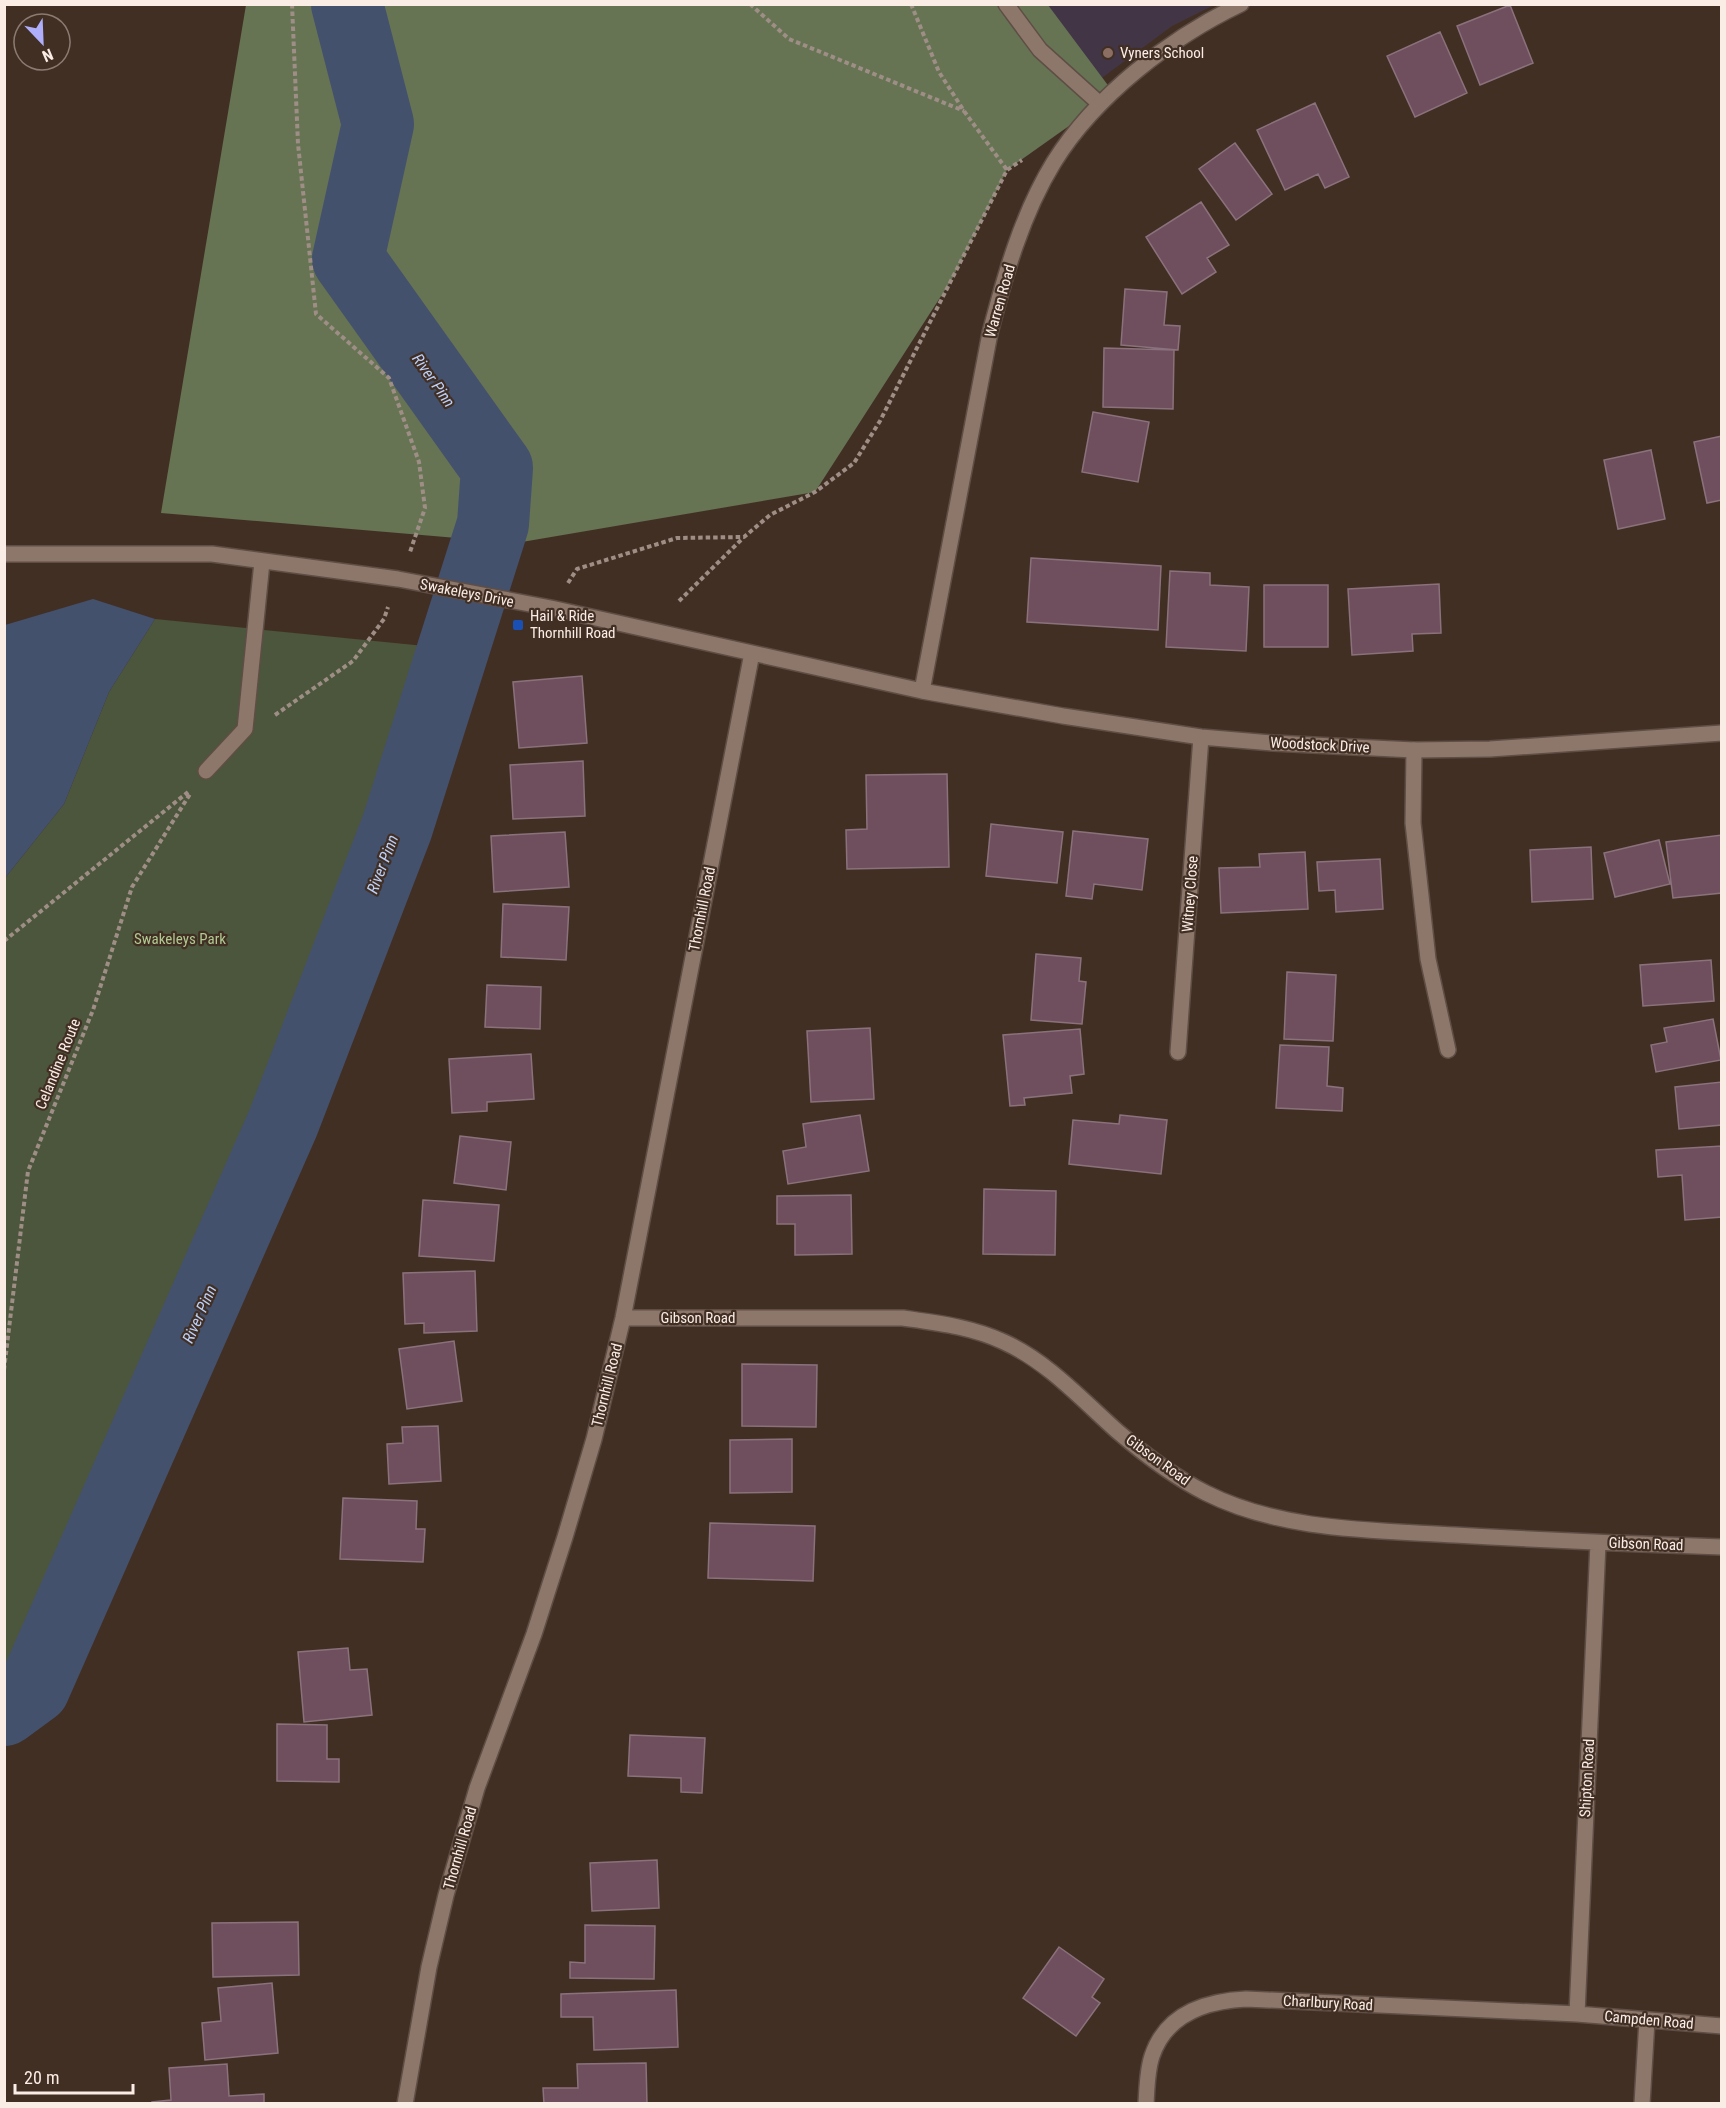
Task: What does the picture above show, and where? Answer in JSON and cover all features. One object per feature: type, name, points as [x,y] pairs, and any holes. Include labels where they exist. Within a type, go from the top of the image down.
[{"type":"street","points":[[1005,4],[1040,50],[1100,104]]},
{"type":"street","name":"Warren Road","points":[[922,691],[990,333],[1023,227],[1039,189],[1066,144],[1100,104],[1184,37],[1241,4]]},
{"type":"street","name":"Swakeleys Drive","points":[[4,554],[212,554],[398,579],[551,608],[922,691]]},
{"type":"street","points":[[206,771],[245,729],[262,562]]},
{"type":"street","name":"Thornhill Road","points":[[405,2103],[429,1967],[446,1895],[477,1788],[534,1634],[566,1537],[594,1439],[623,1318],[752,653]]},
{"type":"street","name":"Woodstock Drive","points":[[922,691],[1064,716],[1201,736],[1284,744],[1414,750],[1490,749],[1722,734]]},
{"type":"street","name":"Witney Close","points":[[1179,1052],[1201,736]]},
{"type":"street","points":[[1414,750],[1413,823],[1428,959],[1448,1050]]},
{"type":"street","name":"Gibson Road","points":[[623,1318],[903,1318],[944,1323],[977,1331],[1006,1342],[1060,1378],[1146,1455],[1179,1478],[1207,1493],[1257,1513],[1293,1522],[1598,1543],[1722,1547]]},
{"type":"street","name":"Shipton Road","points":[[1577,2014],[1598,1543]]},
{"type":"street","name":"Charlbury Road","points":[[1146,2103],[1151,2058],[1158,2041],[1170,2025],[1185,2014],[1222,2001],[1246,1999],[1577,2014]]},
{"type":"street","name":"Campden Road","points":[[1577,2014],[1722,2026]]},
{"type":"street","points":[[1642,2103],[1647,2020]]},
{"type":"path","points":[[245,729],[272,717],[353,662],[384,620],[426,508],[419,462],[389,378],[316,314],[298,144],[292,4]]},
{"type":"path","points":[[750,4],[789,39],[964,111]]},
{"type":"path","points":[[679,601],[744,537],[770,515],[815,492],[854,463],[880,421],[1007,170],[939,72],[911,4]]},
{"type":"path","points":[[551,608],[577,569],[677,538],[744,537]]},
{"type":"path","name":"Celandine Route","points":[[4,941],[195,786],[132,887],[93,1010],[28,1171],[4,1370]]},
{"type":"shaded area","name":"Vyners School","points":[[1045,5],[1214,5],[1172,26],[1099,80]]},
{"type":"green space","points":[[246,5],[1048,5],[1113,92],[1100,104],[1007,170],[952,279],[815,492],[516,543],[161,513]]},
{"type":"green space","name":"Swakeleys Park","points":[[155,619],[475,651],[401,853],[291,1137],[208,1361],[84,1621],[5,1700],[5,878],[64,804],[109,692]]},
{"type":"water","points":[[93,599],[155,619],[109,692],[64,804],[5,878],[5,625]]},
{"type":"building","points":[[1510,5],[1533,63],[1480,85],[1457,26]]},
{"type":"building","points":[[1440,32],[1467,93],[1415,117],[1387,56]]},
{"type":"building","points":[[1315,103],[1349,177],[1325,188],[1318,174],[1285,190],[1257,130]]},
{"type":"building","points":[[1235,143],[1272,194],[1236,220],[1199,169]]},
{"type":"building","points":[[1201,202],[1229,245],[1207,258],[1216,272],[1182,294],[1146,237]]},
{"type":"building","points":[[1125,289],[1167,292],[1164,325],[1180,326],[1178,350],[1121,345]]},
{"type":"building","points":[[1104,348],[1174,350],[1173,409],[1103,407]]},
{"type":"building","points":[[1093,412],[1149,422],[1138,482],[1082,472]]},
{"type":"building","points":[[1722,436],[1722,500],[1707,503],[1694,442]]},
{"type":"building","points":[[1651,450],[1665,519],[1618,529],[1604,460]]},
{"type":"building","points":[[1031,558],[1161,566],[1158,630],[1027,622]]},
{"type":"building","points":[[1170,571],[1210,573],[1210,585],[1249,587],[1246,651],[1166,647]]},
{"type":"building","points":[[1439,584],[1441,633],[1412,634],[1413,651],[1352,655],[1348,589]]},
{"type":"building","points":[[1264,585],[1328,585],[1328,647],[1264,647]]},
{"type":"building","points":[[582,676],[587,743],[519,748],[513,682]]},
{"type":"building","points":[[583,761],[585,816],[513,819],[510,765]]},
{"type":"building","points":[[947,774],[949,867],[847,869],[846,830],[867,829],[866,775]]},
{"type":"building","points":[[991,824],[1063,832],[1057,883],[986,876]]},
{"type":"building","points":[[1073,831],[1148,839],[1142,890],[1094,884],[1092,899],[1066,896]]},
{"type":"building","points":[[565,832],[569,887],[494,892],[491,836]]},
{"type":"building","points":[[1722,835],[1722,893],[1673,898],[1666,842]]},
{"type":"building","points":[[1659,840],[1670,884],[1615,897],[1604,853]]},
{"type":"building","points":[[1591,847],[1593,899],[1532,902],[1530,850]]},
{"type":"building","points":[[1305,852],[1308,909],[1221,913],[1219,868],[1260,867],[1259,854]]},
{"type":"building","points":[[1380,859],[1383,909],[1336,912],[1335,890],[1319,891],[1317,862]]},
{"type":"building","points":[[503,904],[569,907],[566,960],[501,957]]},
{"type":"building","points":[[1036,954],[1081,958],[1079,981],[1086,982],[1082,1024],[1031,1020]]},
{"type":"building","points":[[1711,960],[1714,1001],[1643,1006],[1640,965]]},
{"type":"building","points":[[1287,972],[1336,975],[1333,1041],[1284,1039]]},
{"type":"building","points":[[487,985],[541,987],[540,1029],[485,1027]]},
{"type":"building","points":[[1713,1019],[1721,1060],[1656,1072],[1651,1045],[1667,1042],[1664,1028]]},
{"type":"building","points":[[870,1028],[874,1099],[811,1102],[807,1031]]},
{"type":"building","points":[[1080,1029],[1084,1074],[1070,1076],[1072,1093],[1024,1098],[1025,1105],[1010,1106],[1003,1035]]},
{"type":"building","points":[[1280,1045],[1329,1047],[1327,1086],[1343,1088],[1342,1111],[1276,1108]]},
{"type":"building","points":[[531,1054],[534,1099],[487,1102],[487,1111],[452,1113],[449,1059]]},
{"type":"building","points":[[1722,1082],[1722,1125],[1679,1129],[1675,1087]]},
{"type":"building","points":[[860,1115],[869,1171],[788,1184],[783,1151],[806,1147],[803,1124]]},
{"type":"building","points":[[1120,1115],[1167,1120],[1161,1174],[1069,1164],[1073,1120],[1119,1124]]},
{"type":"building","points":[[460,1136],[511,1142],[506,1190],[454,1183]]},
{"type":"building","points":[[1722,1146],[1722,1217],[1685,1220],[1682,1175],[1658,1177],[1656,1150]]},
{"type":"building","points":[[984,1189],[1056,1191],[1055,1255],[983,1254]]},
{"type":"building","points":[[851,1195],[852,1254],[795,1255],[795,1224],[777,1224],[777,1196]]},
{"type":"building","points":[[423,1200],[499,1205],[494,1261],[419,1256]]},
{"type":"building","points":[[475,1271],[477,1331],[424,1333],[424,1323],[405,1324],[403,1273]]},
{"type":"building","points":[[454,1341],[462,1401],[407,1409],[399,1349]]},
{"type":"building","points":[[742,1364],[817,1365],[816,1427],[742,1426]]},
{"type":"building","points":[[438,1426],[441,1481],[389,1484],[387,1444],[403,1443],[402,1427]]},
{"type":"building","points":[[792,1439],[792,1492],[730,1493],[730,1440]]},
{"type":"building","points":[[343,1498],[417,1501],[416,1529],[425,1529],[423,1562],[340,1559]]},
{"type":"building","points":[[710,1523],[815,1526],[813,1581],[708,1578]]},
{"type":"building","points":[[348,1648],[350,1670],[367,1669],[372,1715],[304,1722],[298,1652]]},
{"type":"building","points":[[277,1724],[327,1725],[327,1759],[339,1759],[339,1782],[277,1781]]},
{"type":"building","points":[[630,1735],[705,1738],[702,1793],[681,1792],[681,1778],[628,1776]]},
{"type":"building","points":[[657,1860],[659,1908],[592,1911],[590,1863]]},
{"type":"building","points":[[298,1922],[299,1975],[213,1977],[212,1923]]},
{"type":"building","points":[[585,1925],[655,1926],[654,1979],[570,1978],[570,1962],[585,1963]]},
{"type":"building","points":[[1059,1947],[1104,1979],[1092,1997],[1100,2003],[1076,2036],[1023,1998]]},
{"type":"building","points":[[272,1983],[278,2053],[205,2060],[202,2023],[221,2021],[218,1988]]},
{"type":"building","points":[[676,1990],[678,2047],[594,2050],[593,2017],[561,2017],[561,1994]]},
{"type":"building","points":[[646,2063],[647,2104],[544,2104],[543,2088],[578,2088],[577,2064]]},
{"type":"building","points":[[227,2064],[229,2096],[264,2094],[264,2104],[152,2104],[152,2102],[171,2100],[169,2068]]},
{"type":"waterway","name":"River Pinn","points":[[4,1710],[34,1688],[283,1123],[397,827],[493,524],[497,468],[348,259],[378,124],[347,4]]},
{"type":"place","name":"Vyners School","points":[[1108,53]]},
{"type":"place","name":"Hail & Ride Thornhill Road","points":[[518,625]]}]
